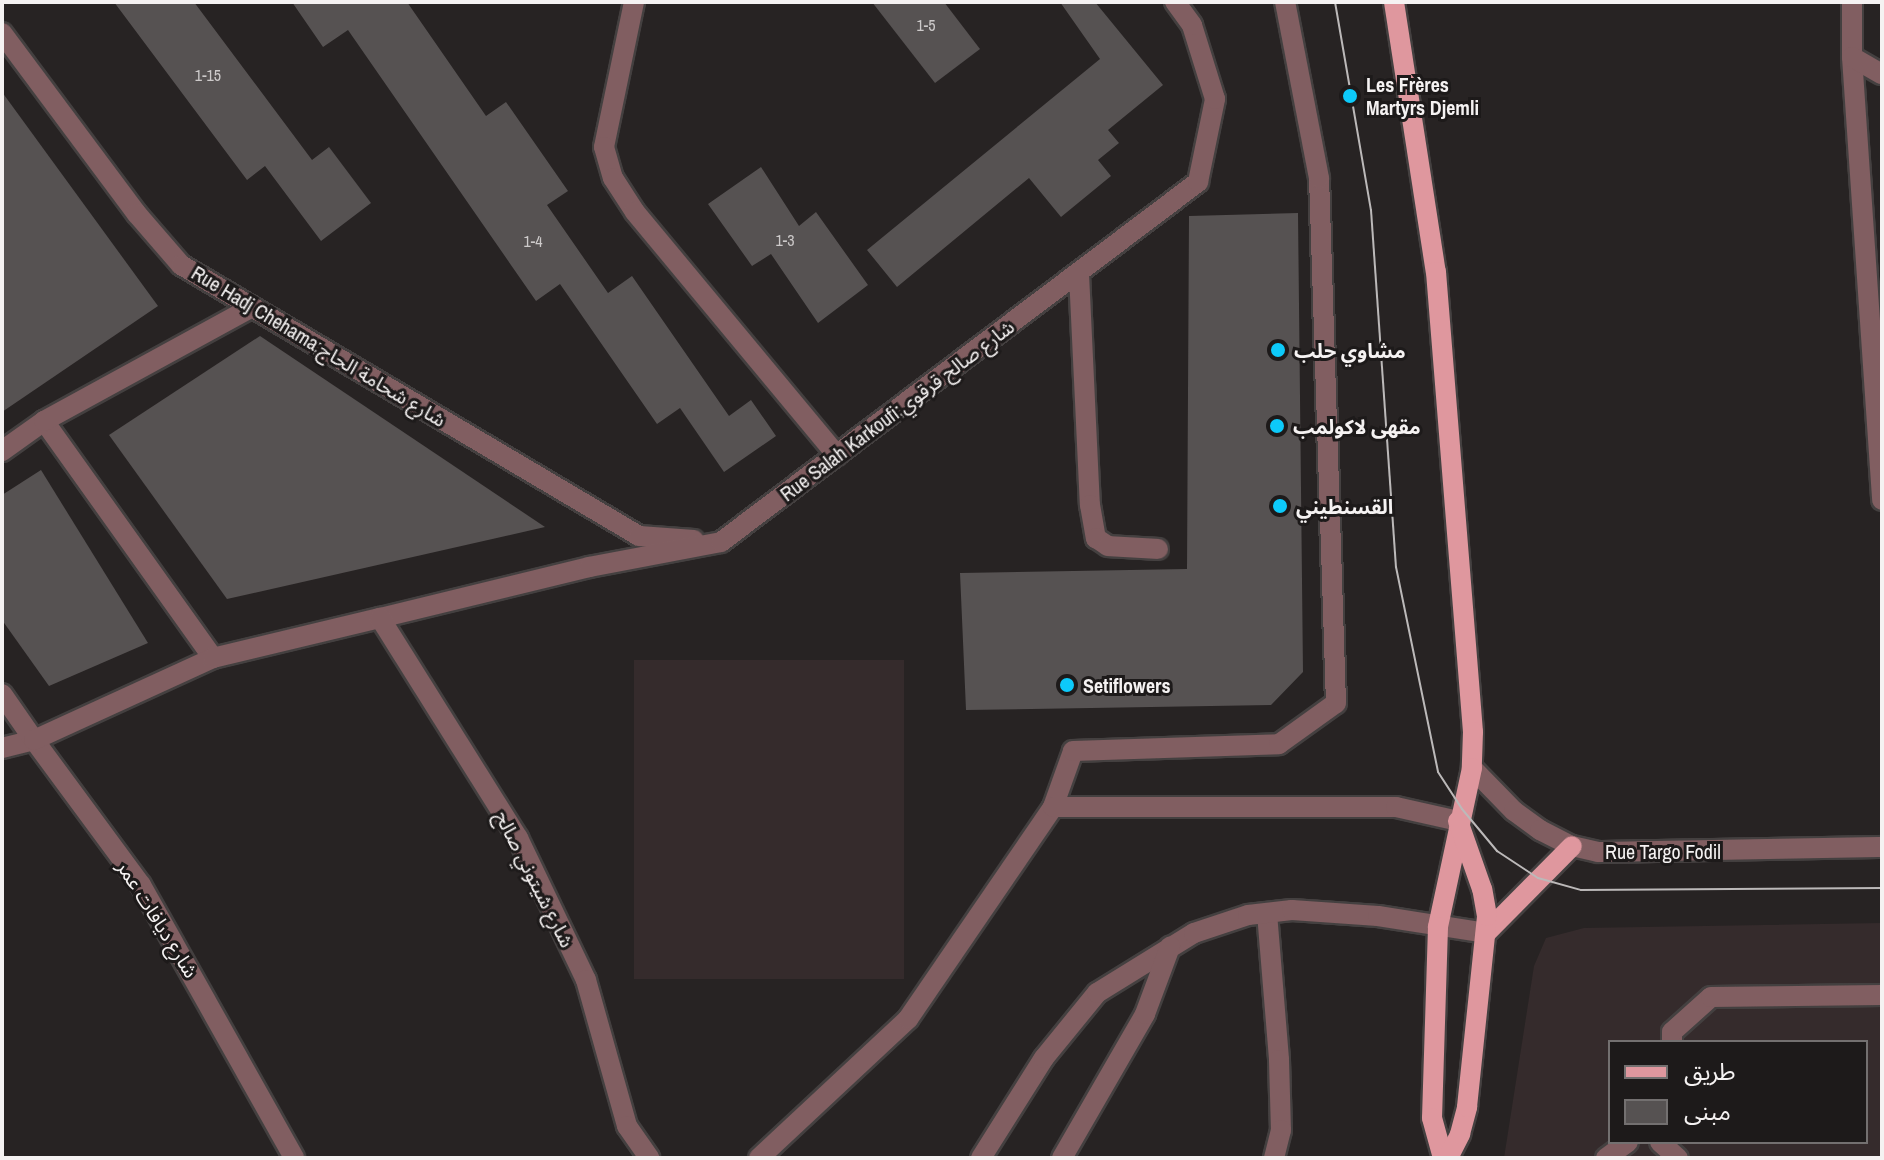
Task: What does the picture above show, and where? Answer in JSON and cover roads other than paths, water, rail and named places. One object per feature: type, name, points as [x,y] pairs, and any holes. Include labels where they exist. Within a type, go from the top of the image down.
[{"type":"main road","points":[[1394,2],[1436,272],[1473,732],[1472,768],[1458,821],[1438,927],[1432,1118],[1445,1158]]},
{"type":"main road","points":[[1445,1158],[1467,1107],[1486,933],[1485,900],[1458,821]]},
{"type":"main road","points":[[1486,933],[1572,846]]},
{"type":"street","points":[[634,2],[604,147],[613,178],[635,212],[837,455]]},
{"type":"street","name":"Rue Salah Karkoufi;شارع صالح قرقوي","points":[[2,748],[34,740],[213,658],[589,567],[721,542],[1198,182],[1215,99],[1192,25],[1175,2]]},
{"type":"street","points":[[759,1158],[908,1019],[1053,807],[1073,751],[1279,744],[1336,703],[1319,178],[1285,2]]},
{"type":"street","points":[[1852,2],[1852,57],[1882,500]]},
{"type":"street","name":"Rue Hadj Chehama;شارع شحامة الحاج","points":[[2,33],[128,202],[181,265],[639,536],[721,542]]},
{"type":"street","points":[[1852,57],[1882,74]]},
{"type":"street","points":[[1079,274],[1090,505],[1096,538],[1108,546],[1158,549]]},
{"type":"street","points":[[2,451],[44,421],[252,307]]},
{"type":"street","points":[[44,421],[213,658]]},
{"type":"street","name":"شارع شيتوني صالح","points":[[380,618],[518,838],[586,980],[627,1126],[649,1158]]},
{"type":"street","name":"شارع ديافات عمر","points":[[2,694],[141,885],[294,1158]]},
{"type":"street","name":"Rue Targo Fodil","points":[[1472,768],[1514,811],[1540,830],[1572,846],[1598,852],[1882,847]]},
{"type":"street","points":[[1053,807],[1396,807],[1458,821]]},
{"type":"street","points":[[981,1158],[1044,1058],[1097,993],[1194,933],[1267,913],[1330,910],[1486,933]]},
{"type":"street","points":[[1267,913],[1279,1060],[1281,1130],[1274,1158]]},
{"type":"street","points":[[1062,1158],[1145,1014],[1170,947]]},
{"type":"street","points":[[1672,1040],[1672,1032],[1711,997],[1882,995]]},
{"type":"street","points":[[1606,1158],[1625,1144]]},
{"type":"street","points":[[1662,1144],[1678,1158]]},
{"type":"tram line","points":[[1335,2],[1371,210],[1396,567],[1438,772],[1462,809],[1497,851],[1538,878],[1581,890],[1882,888]]},
{"type":"place","name":"Les Frères Martyrs Djemli","points":[[1350,96]]},
{"type":"place","name":"مشاوي حلب","points":[[1278,350]]},
{"type":"place","name":"مقهى لاكولمب","points":[[1277,426]]},
{"type":"place","name":"القسنطيني","points":[[1280,506]]},
{"type":"place","name":"Setiflowers","points":[[1067,685]]}]
